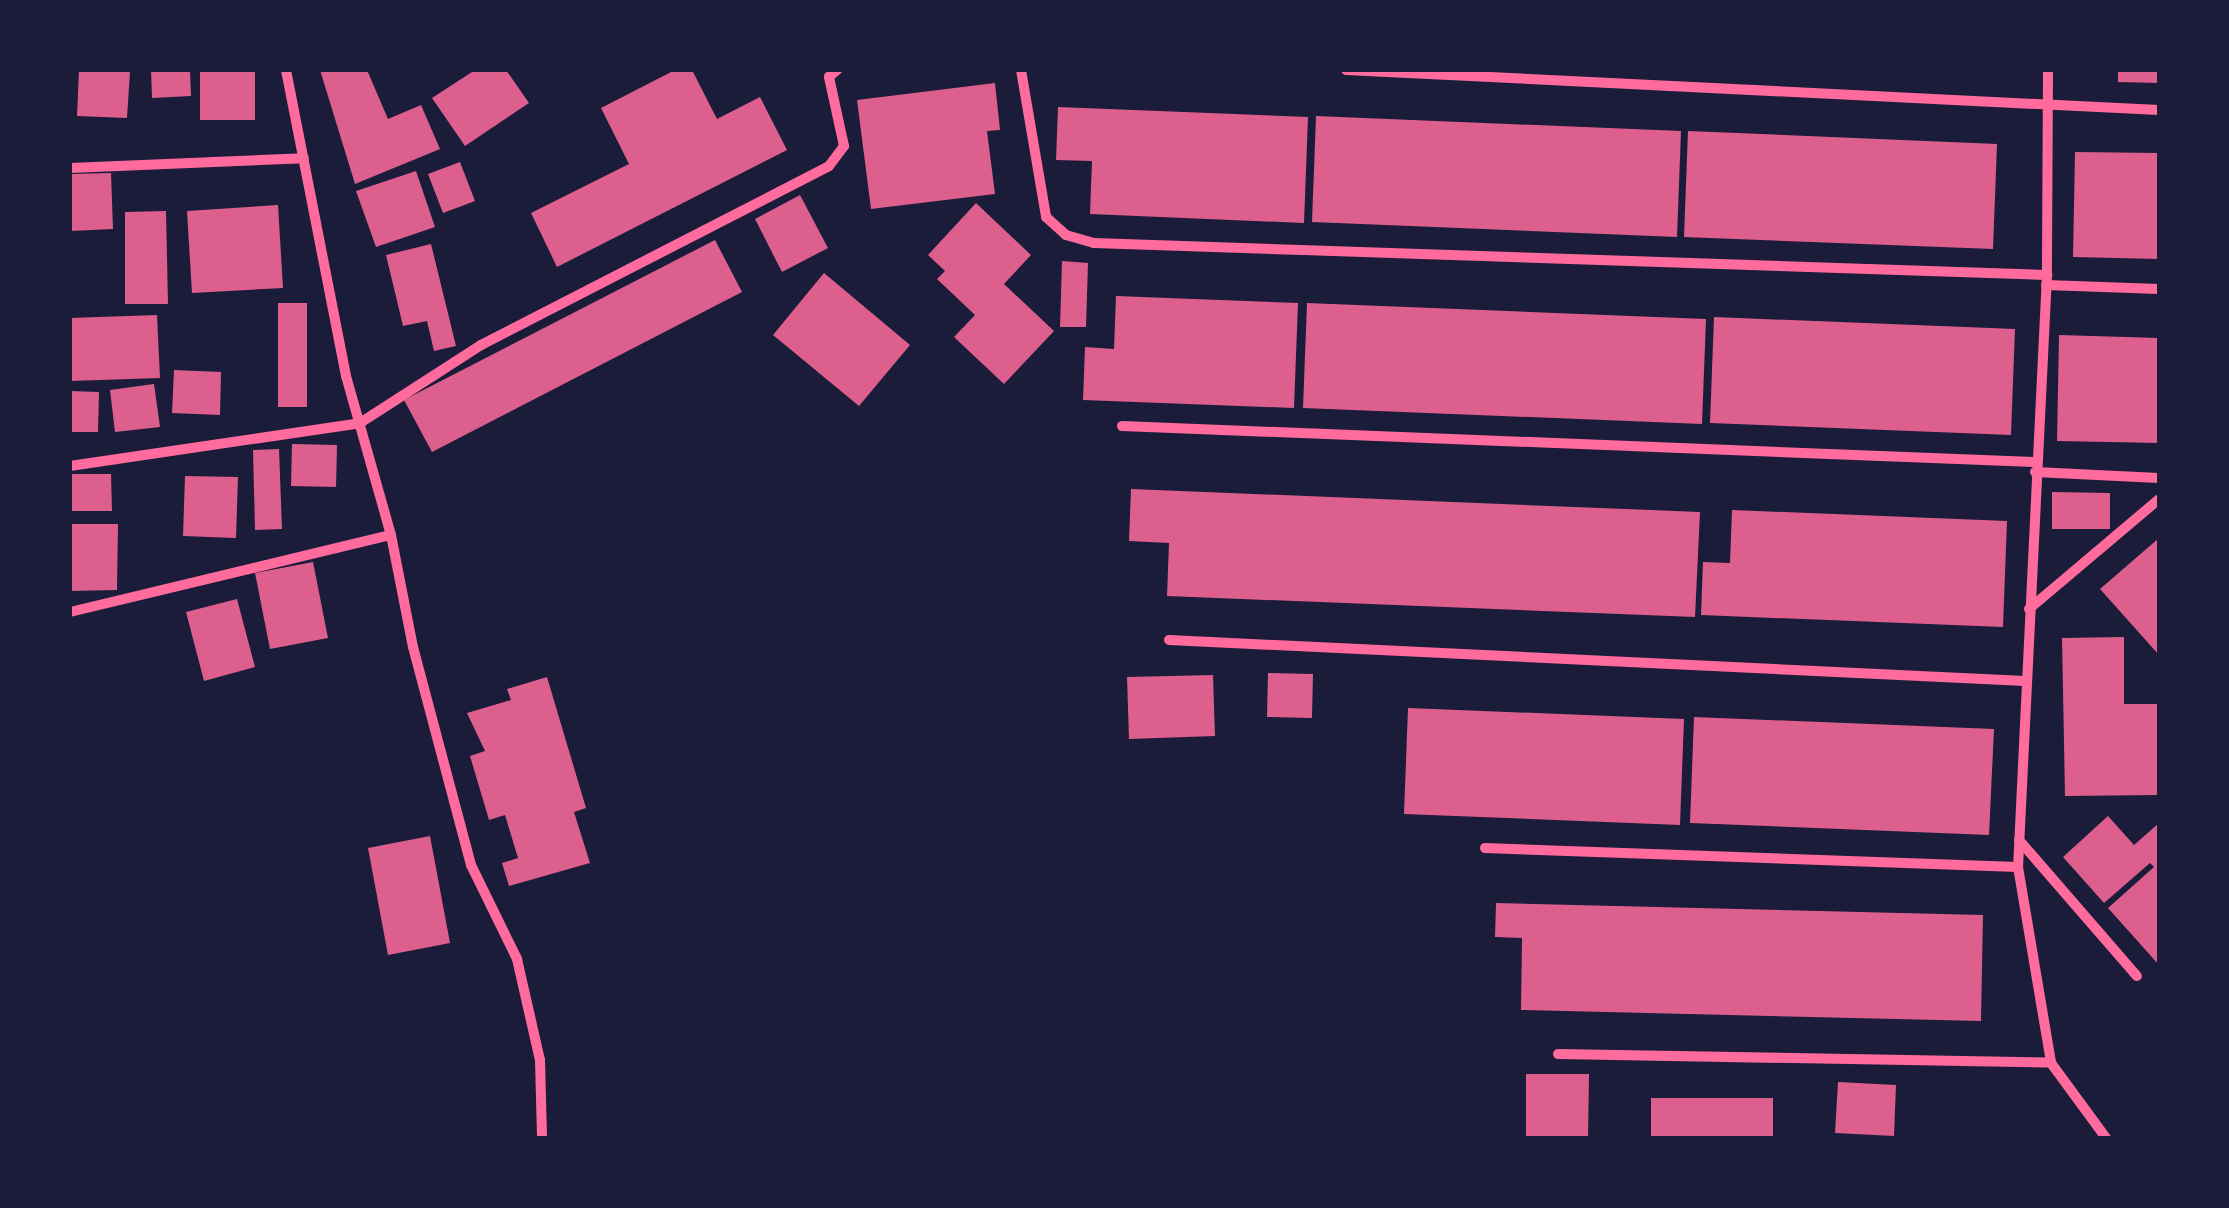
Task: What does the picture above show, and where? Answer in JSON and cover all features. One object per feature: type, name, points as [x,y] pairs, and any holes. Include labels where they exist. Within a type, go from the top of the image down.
[{"type":"street","points":[[70,466],[360,423],[481,344],[829,166],[844,146],[829,77],[836,70]]},
{"type":"street","points":[[1021,70],[1046,218],[1066,236],[1094,244],[2046,280],[2159,289]]},
{"type":"street","points":[[1346,70],[2159,110]]},
{"type":"street","points":[[2048,70],[2046,280],[2018,867],[2050,1063],[2106,1138]]},
{"type":"street","points":[[289,72],[360,423],[391,535],[413,647],[472,865],[517,958],[540,1060],[542,1138]]},
{"type":"street","points":[[70,168],[304,158]]},
{"type":"street","points":[[1122,426],[2036,467],[2159,478]]},
{"type":"street","points":[[2029,609],[2159,499]]},
{"type":"street","points":[[70,612],[391,535]]},
{"type":"street","points":[[1169,640],[2025,681]]},
{"type":"street","points":[[2018,840],[2137,976]]},
{"type":"street","points":[[1485,848],[2018,867]]},
{"type":"street","points":[[1558,1054],[2050,1063]]},
{"type":"building","points":[[79,70],[130,72],[127,118],[77,116]]},
{"type":"building","points":[[151,70],[190,70],[191,96],[152,98]]},
{"type":"building","points":[[200,70],[255,70],[255,120],[200,120]]},
{"type":"building","points":[[320,70],[367,70],[388,119],[421,105],[440,149],[355,184]]},
{"type":"building","points":[[475,70],[506,70],[529,103],[465,146],[432,98]]},
{"type":"building","points":[[675,70],[692,70],[717,119],[760,97],[787,150],[557,267],[531,213],[629,164],[601,108]]},
{"type":"building","points":[[2118,70],[2159,70],[2159,83],[2118,82]]},
{"type":"building","points":[[995,83],[1000,130],[987,131],[995,194],[871,209],[857,100]]},
{"type":"building","points":[[1058,107],[1308,117],[1304,223],[1090,214],[1092,161],[1056,160]]},
{"type":"building","points":[[1316,116],[1681,131],[1677,237],[1312,222]]},
{"type":"building","points":[[1688,131],[1997,144],[1993,249],[1684,237]]},
{"type":"building","points":[[2075,152],[2159,153],[2159,259],[2073,257]]},
{"type":"building","points":[[460,162],[475,201],[443,213],[428,174]]},
{"type":"building","points":[[416,171],[435,227],[376,247],[356,191]]},
{"type":"building","points":[[111,173],[113,229],[70,231],[70,174]]},
{"type":"building","points":[[800,195],[828,248],[782,272],[755,219]]},
{"type":"building","points":[[976,203],[1031,255],[1004,284],[1054,331],[1004,384],[954,337],[975,315],[937,279],[945,271],[928,255]]},
{"type":"building","points":[[278,205],[283,288],[192,293],[187,211]]},
{"type":"building","points":[[166,211],[168,304],[125,304],[125,212]]},
{"type":"building","points":[[715,240],[742,292],[432,452],[404,400]]},
{"type":"building","points":[[431,244],[456,346],[434,351],[427,321],[403,326],[386,255]]},
{"type":"building","points":[[1062,261],[1088,263],[1086,327],[1060,327]]},
{"type":"building","points":[[824,273],[910,345],[859,406],[773,335]]},
{"type":"building","points":[[1116,296],[1298,303],[1294,408],[1083,400],[1085,347],[1114,349]]},
{"type":"building","points":[[278,303],[307,303],[307,407],[278,407]]},
{"type":"building","points":[[1307,303],[1706,319],[1702,424],[1303,408]]},
{"type":"building","points":[[157,315],[160,378],[70,381],[70,318]]},
{"type":"building","points":[[1714,317],[2015,329],[2011,435],[1710,423]]},
{"type":"building","points":[[2059,335],[2159,338],[2159,443],[2057,441]]},
{"type":"building","points":[[174,370],[221,372],[220,415],[172,413]]},
{"type":"building","points":[[154,384],[160,427],[115,432],[110,390]]},
{"type":"building","points":[[70,391],[99,392],[98,432],[70,432]]},
{"type":"building","points":[[292,444],[337,445],[336,487],[291,486]]},
{"type":"building","points":[[279,449],[282,529],[255,530],[253,450]]},
{"type":"building","points":[[70,474],[111,474],[112,511],[70,511]]},
{"type":"building","points":[[185,476],[238,477],[236,538],[183,536]]},
{"type":"building","points":[[1131,489],[1700,512],[1695,617],[1167,596],[1169,543],[1129,541]]},
{"type":"building","points":[[2052,492],[2110,493],[2110,529],[2052,529]]},
{"type":"building","points":[[1732,510],[2007,521],[2003,627],[1701,615],[1703,562],[1730,563]]},
{"type":"building","points":[[70,524],[118,524],[117,590],[70,591]]},
{"type":"building","points":[[2159,538],[2159,655],[2100,589]]},
{"type":"building","points":[[313,562],[328,638],[270,649],[255,573]]},
{"type":"building","points":[[237,599],[255,667],[204,681],[186,612]]},
{"type":"building","points":[[2124,637],[2124,704],[2159,704],[2159,795],[2065,796],[2062,638]]},
{"type":"building","points":[[1268,673],[1313,674],[1312,718],[1267,717]]},
{"type":"building","points":[[1213,675],[1215,736],[1129,739],[1127,677]]},
{"type":"building","points":[[547,677],[586,808],[574,812],[590,863],[509,886],[502,863],[518,858],[505,815],[489,820],[470,756],[485,751],[467,713],[511,700],[507,689]]},
{"type":"building","points":[[1408,708],[1684,719],[1680,825],[1404,814]]},
{"type":"building","points":[[1694,717],[1994,729],[1989,835],[1690,823]]},
{"type":"building","points":[[2108,816],[2134,845],[2159,823],[2159,965],[2108,908],[2154,867],[2150,863],[2104,903],[2063,857]]},
{"type":"building","points":[[430,836],[450,943],[388,955],[368,848]]},
{"type":"building","points":[[1496,903],[1983,915],[1981,1021],[1521,1010],[1522,938],[1495,937]]},
{"type":"building","points":[[1526,1074],[1589,1074],[1588,1138],[1526,1138]]},
{"type":"building","points":[[1838,1082],[1896,1085],[1894,1136],[1835,1133]]},
{"type":"building","points":[[1651,1098],[1773,1098],[1773,1138],[1651,1138]]}]
